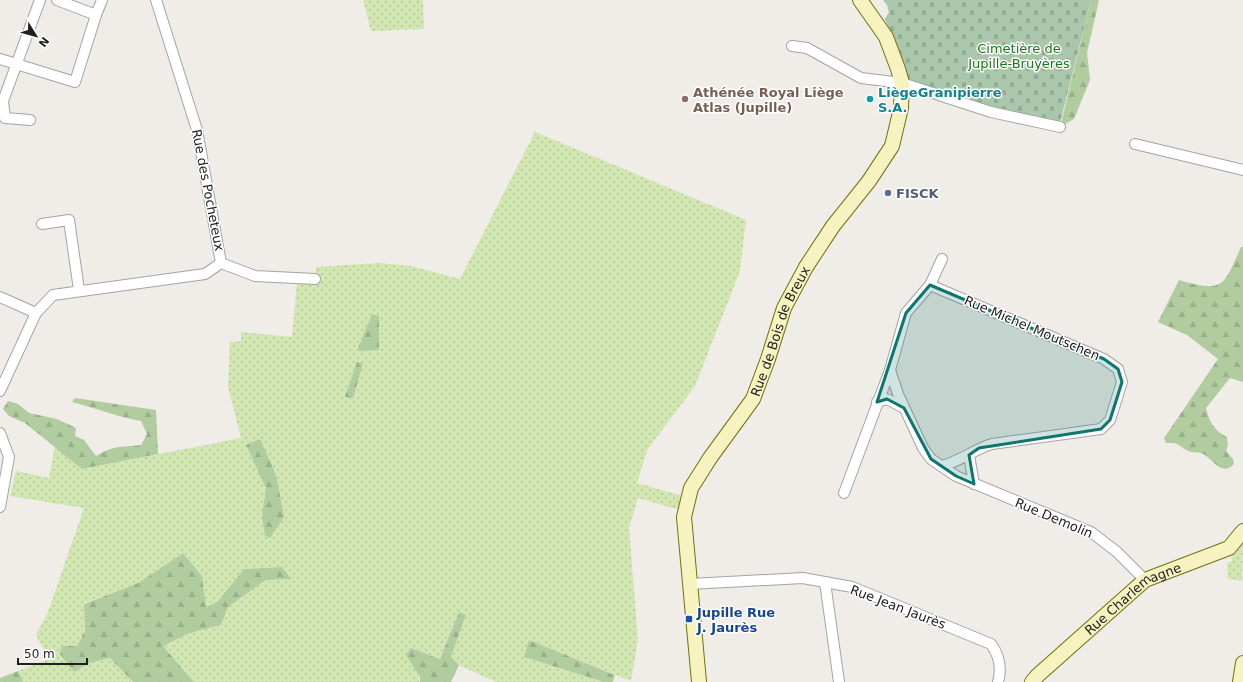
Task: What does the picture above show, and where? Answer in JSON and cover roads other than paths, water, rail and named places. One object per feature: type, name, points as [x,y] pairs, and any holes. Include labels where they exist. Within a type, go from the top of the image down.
[{"type":"street","points":[[30,120],[5,118],[3,101],[40,0]]},
{"type":"street","points":[[57,0],[96,14]]},
{"type":"street","points":[[0,59],[75,82],[96,14],[102,0]]},
{"type":"street","name":"Rue des Pocheteux","points":[[0,390],[36,313],[53,295],[79,290],[205,274],[222,263],[197,130],[156,0]]},
{"type":"street","name":"Rue de Bois de Breux","points":[[699,682],[684,517],[691,488],[710,458],[753,399],[768,360],[784,308],[806,267],[833,226],[869,181],[892,146],[901,108],[902,83],[886,37],[860,0]]},
{"type":"street","points":[[792,46],[807,48],[861,78],[902,83],[991,112],[1060,127]]},
{"type":"street","points":[[1135,144],[1243,170]]},
{"type":"street","points":[[42,224],[69,220],[79,290]]},
{"type":"street","points":[[844,493],[890,370],[906,313],[930,285],[942,259]]},
{"type":"street","points":[[222,263],[255,276],[315,279]]},
{"type":"street","name":"Rue Michel Moutschen","points":[[930,285],[1104,359],[1118,369],[1122,382],[1110,420],[1101,429],[992,444],[979,448],[955,463],[941,466]]},
{"type":"street","points":[[0,297],[36,313]]},
{"type":"street","points":[[890,370],[904,408],[923,448],[931,458],[941,466]]},
{"type":"street","points":[[878,402],[887,399],[904,408]]},
{"type":"street","points":[[0,433],[10,457],[0,507]]},
{"type":"street","points":[[969,455],[974,484]]},
{"type":"street","name":"Rue Demolin","points":[[941,466],[956,476],[974,484],[1091,532],[1117,552],[1145,580]]},
{"type":"street","name":"Rue Charlemagne","points":[[1032,682],[1145,580],[1229,548],[1243,531]]},
{"type":"street","name":"Rue Jean Jaurès","points":[[690,584],[803,578],[852,587],[991,644],[998,653],[1000,676],[998,682]]},
{"type":"street","points":[[825,582],[839,682]]},
{"type":"street","points":[[1240,682],[1243,663]]},
{"type":"place","name":"Athénée Royal Liège Atlas (Jupille)","points":[[685,99]]},
{"type":"place","name":"LiègeGranipierre S.A.","points":[[870,99]]},
{"type":"place","name":"FISCK","points":[[888,193]]},
{"type":"place","name":"Jupille Rue J. Jaurès","points":[[689,619]]},
{"type":"park label","name":"Cimetière de Jupille-Bruyères","points":[[1019,56]]}]
